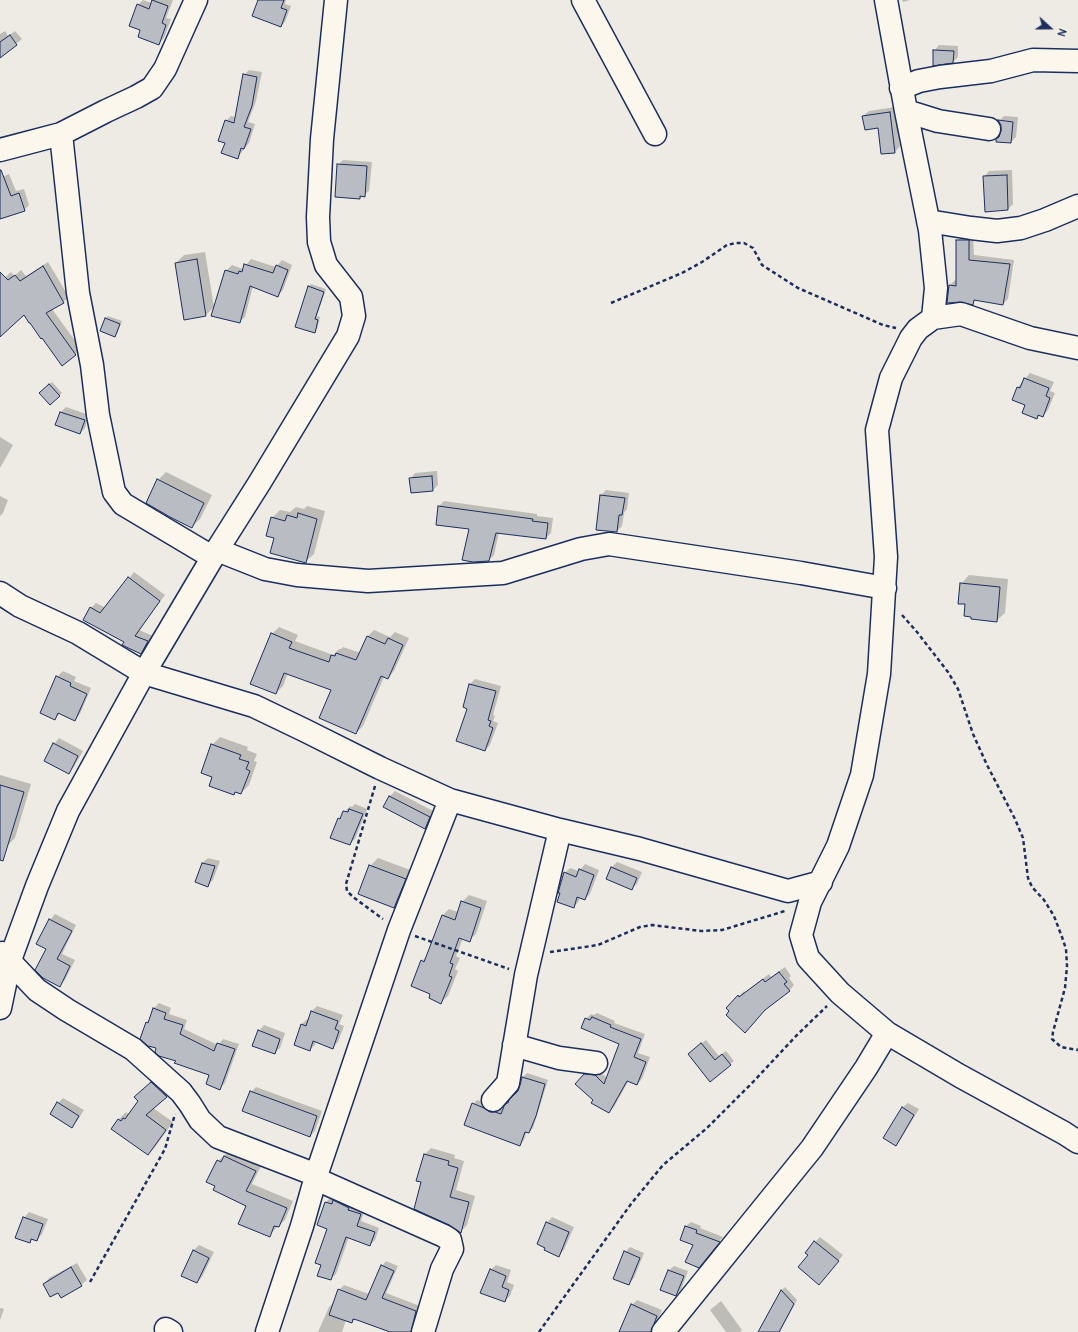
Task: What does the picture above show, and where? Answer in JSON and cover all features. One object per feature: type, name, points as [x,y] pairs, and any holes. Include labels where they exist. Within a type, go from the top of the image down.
[{"type":"street","points":[[0,150],[61,134],[152,88],[165,69],[196,0]]},
{"type":"street","points":[[0,1008],[5,956],[37,886],[68,811],[144,673],[215,553],[260,482],[348,336],[354,316],[351,298],[326,265],[319,242],[318,217],[322,139],[336,0]]},
{"type":"street","points":[[583,0],[655,134]]},
{"type":"street","points":[[886,0],[928,220],[936,288],[926,324]]},
{"type":"street","points":[[902,88],[919,81],[991,71],[1033,60],[1078,61]]},
{"type":"street","points":[[906,111],[938,121],[989,129]]},
{"type":"street","points":[[61,134],[78,293],[92,365],[98,415],[114,492],[123,504],[215,553],[266,569],[297,575],[368,580],[503,573],[581,549],[609,544],[801,573],[884,592]]},
{"type":"street","points":[[928,220],[997,231],[1021,228],[1078,206]]},
{"type":"street","points":[[801,935],[810,902],[838,846],[862,775],[879,674],[886,557],[878,430],[891,378],[911,338],[926,324],[961,314],[1030,338],[1078,348]]},
{"type":"street","points":[[0,593],[20,606],[78,633],[144,673],[254,706],[380,768],[450,800],[560,830],[640,849],[790,900],[821,882]]},
{"type":"street","points":[[267,1332],[399,930],[450,800]]},
{"type":"street","points":[[493,1100],[508,1083],[529,965],[560,830]]},
{"type":"street","points":[[790,900],[808,958],[840,993],[887,1033],[1078,1142]]},
{"type":"street","points":[[5,956],[37,990],[133,1050],[181,1092],[200,1120],[218,1137],[306,1171],[450,1240],[452,1249],[442,1269],[423,1332]]},
{"type":"street","points":[[663,1332],[812,1148],[866,1068],[887,1033]]},
{"type":"street","points":[[514,1045],[559,1058],[596,1063]]},
{"type":"path","points":[[612,303],[682,273],[702,262],[727,245],[744,243],[753,248],[762,265],[798,288],[883,325],[901,329],[926,324]]},
{"type":"path","points":[[884,592],[917,632],[958,689],[973,734],[1015,819],[1023,838],[1028,878],[1032,887],[1044,900],[1054,916],[1066,950],[1067,966],[1065,988],[1052,1039],[1061,1047],[1078,1050]]},
{"type":"path","points":[[380,768],[346,884],[347,891],[352,897],[399,930],[529,965],[598,945],[640,927],[652,925],[701,930],[722,930],[740,924],[790,900]]},
{"type":"path","points":[[539,1332],[631,1204],[663,1165],[707,1128],[840,993]]},
{"type":"path","points":[[90,1282],[165,1149],[181,1092]]},
{"type":"building","points":[[152,0],[168,6],[162,23],[166,25],[159,45],[138,37],[140,30],[129,26],[137,4],[149,9]]},
{"type":"building","points":[[258,0],[284,0],[281,8],[287,10],[281,27],[252,16]]},
{"type":"building","points":[[10,35],[17,45],[0,58],[0,42]]},
{"type":"building","points":[[933,50],[954,51],[953,63],[933,66]]},
{"type":"building","points":[[243,74],[257,77],[252,106],[244,127],[251,129],[244,149],[241,148],[238,159],[221,153],[225,143],[218,141],[225,120],[234,123]]},
{"type":"building","points":[[890,112],[895,153],[881,154],[878,128],[865,130],[862,116]]},
{"type":"building","points":[[998,120],[1013,122],[1011,143],[996,142],[996,139],[999,137],[1001,131],[1001,125]]},
{"type":"building","points":[[337,164],[367,166],[365,197],[360,196],[360,199],[335,197]]},
{"type":"building","points":[[0,170],[11,196],[19,193],[25,211],[0,219]]},
{"type":"building","points":[[1007,175],[1008,210],[985,212],[983,176]]},
{"type":"building","points":[[956,240],[969,240],[969,260],[1010,264],[1003,305],[974,300],[973,305],[960,302],[947,303],[949,285],[956,286]]},
{"type":"building","points":[[197,259],[206,316],[184,320],[175,263]]},
{"type":"building","points":[[244,264],[273,273],[276,265],[288,270],[278,297],[250,286],[240,323],[211,316],[225,270],[238,274],[239,271],[242,272]]},
{"type":"building","points":[[43,266],[64,303],[46,313],[76,355],[62,366],[24,315],[0,337],[0,272],[8,280],[15,275],[20,281]]},
{"type":"building","points":[[308,286],[324,292],[315,319],[318,320],[315,333],[295,327]]},
{"type":"building","points":[[105,318],[120,324],[115,337],[100,331]]},
{"type":"building","points":[[1024,378],[1049,388],[1046,396],[1050,398],[1043,417],[1038,415],[1037,419],[1022,413],[1025,405],[1012,400],[1017,387],[1020,388]]},
{"type":"building","points":[[49,384],[60,396],[50,405],[39,393]]},
{"type":"building","points":[[60,412],[85,420],[80,434],[55,425]]},
{"type":"building","points":[[432,476],[433,491],[411,493],[409,478]]},
{"type":"building","points":[[157,479],[204,503],[192,528],[146,503]]},
{"type":"building","points":[[600,495],[625,498],[622,515],[619,515],[617,532],[596,530]]},
{"type":"building","points":[[438,506],[533,519],[532,521],[548,523],[546,539],[496,533],[489,561],[473,562],[462,560],[469,529],[436,525]]},
{"type":"building","points":[[298,513],[317,519],[306,563],[270,553],[274,538],[266,536],[271,517],[285,521],[287,515],[297,518]]},
{"type":"building","points":[[128,577],[160,601],[135,636],[148,641],[141,654],[122,645],[124,642],[83,620],[90,607],[100,613]]},
{"type":"building","points":[[960,583],[1000,587],[997,622],[971,619],[971,617],[964,616],[965,604],[958,604]]},
{"type":"building","points":[[271,633],[292,642],[289,648],[329,662],[331,655],[335,656],[336,653],[356,660],[367,636],[385,644],[388,638],[403,645],[388,679],[381,676],[356,734],[319,718],[331,690],[284,673],[276,694],[250,684]]},
{"type":"building","points":[[56,676],[71,683],[70,686],[87,694],[75,721],[58,713],[55,720],[40,713]]},
{"type":"building","points":[[469,684],[496,691],[488,720],[491,721],[489,726],[493,728],[485,751],[456,741],[467,709],[463,707]]},
{"type":"building","points":[[53,743],[78,756],[69,774],[44,761]]},
{"type":"building","points":[[211,744],[241,755],[239,759],[249,762],[246,769],[250,771],[241,794],[235,792],[234,795],[209,786],[212,777],[201,773]]},
{"type":"building","points":[[0,785],[24,792],[3,861],[0,860]]},
{"type":"building","points":[[389,796],[430,817],[425,829],[383,807]]},
{"type":"building","points":[[349,809],[363,814],[350,845],[330,838],[338,818],[340,819],[343,811],[348,812]]},
{"type":"building","points":[[202,863],[215,866],[208,887],[195,882]]},
{"type":"building","points":[[369,865],[406,879],[394,908],[358,894]]},
{"type":"building","points":[[611,867],[637,878],[632,890],[606,879]]},
{"type":"building","points":[[579,869],[594,875],[585,900],[577,897],[574,908],[557,902],[564,872],[576,877]]},
{"type":"building","points":[[461,901],[481,908],[470,942],[459,938],[450,963],[453,964],[449,976],[452,977],[441,1004],[429,998],[430,994],[411,986],[421,960],[424,962],[442,915],[455,920]]},
{"type":"building","points":[[49,919],[72,931],[57,959],[70,966],[60,987],[43,978],[35,970],[46,949],[36,944]]},
{"type":"building","points":[[779,972],[787,982],[784,984],[790,991],[765,1010],[745,1033],[726,1015],[729,1011],[726,1008],[738,995],[739,997],[763,979],[765,982]]},
{"type":"building","points":[[153,1008],[166,1013],[164,1019],[183,1025],[180,1034],[214,1051],[217,1043],[235,1049],[220,1090],[206,1084],[209,1075],[174,1063],[176,1061],[159,1056],[155,1052],[156,1048],[148,1046],[140,1039]]},
{"type":"building","points":[[311,1011],[338,1021],[335,1029],[339,1031],[333,1049],[313,1041],[310,1051],[294,1045],[301,1024],[306,1026]]},
{"type":"building","points":[[592,1017],[611,1025],[610,1027],[641,1039],[634,1057],[646,1062],[637,1085],[627,1081],[609,1113],[591,1103],[593,1100],[575,1084],[584,1074],[595,1075],[604,1084],[619,1044],[581,1028],[585,1018],[590,1020]]},
{"type":"building","points":[[258,1030],[280,1039],[275,1054],[252,1046]]},
{"type":"building","points":[[701,1043],[715,1060],[722,1054],[731,1065],[710,1082],[688,1054]]},
{"type":"building","points":[[522,1077],[545,1084],[536,1116],[529,1133],[525,1132],[520,1146],[464,1125],[472,1103],[490,1112],[501,1114],[504,1106],[518,1091]]},
{"type":"building","points":[[151,1082],[167,1097],[146,1115],[166,1130],[148,1155],[111,1129],[118,1119],[121,1121],[123,1118],[125,1119],[138,1101],[134,1097]]},
{"type":"building","points":[[250,1091],[317,1116],[310,1137],[242,1111]]},
{"type":"building","points":[[57,1102],[79,1116],[72,1128],[50,1114]]},
{"type":"building","points":[[902,1107],[914,1115],[896,1146],[883,1138]]},
{"type":"building","points":[[424,1154],[449,1161],[448,1165],[458,1168],[450,1197],[469,1202],[461,1233],[449,1225],[414,1209],[421,1182],[416,1181]]},
{"type":"building","points":[[224,1156],[256,1171],[246,1191],[287,1208],[279,1227],[274,1226],[270,1237],[238,1224],[246,1206],[213,1190],[215,1186],[206,1182],[217,1160],[221,1162]]},
{"type":"building","points":[[333,1200],[349,1208],[348,1210],[361,1214],[357,1226],[375,1232],[370,1246],[346,1237],[331,1280],[317,1276],[321,1265],[315,1263],[327,1229],[317,1225],[325,1202],[332,1204]]},
{"type":"building","points":[[23,1217],[43,1224],[37,1241],[31,1239],[30,1243],[15,1238]]},
{"type":"building","points":[[546,1222],[569,1232],[559,1257],[544,1250],[545,1248],[537,1244]]},
{"type":"building","points":[[685,1226],[697,1230],[696,1233],[720,1242],[699,1268],[685,1262],[693,1245],[680,1240]]},
{"type":"building","points":[[814,1241],[839,1261],[819,1285],[798,1267],[808,1255],[805,1253]]},
{"type":"building","points":[[193,1250],[209,1258],[197,1283],[181,1276]]},
{"type":"building","points":[[624,1251],[640,1258],[629,1285],[613,1279]]},
{"type":"building","points":[[381,1265],[394,1271],[382,1298],[416,1311],[411,1332],[390,1332],[357,1320],[353,1319],[352,1323],[329,1315],[338,1289],[366,1300]]},
{"type":"building","points":[[71,1267],[82,1286],[61,1298],[58,1293],[50,1297],[43,1284]]},
{"type":"building","points":[[490,1269],[506,1276],[502,1287],[509,1290],[505,1302],[480,1293]]},
{"type":"building","points":[[668,1270],[684,1276],[676,1296],[660,1290]]},
{"type":"building","points":[[781,1290],[794,1304],[779,1332],[758,1332]]},
{"type":"building","points":[[631,1304],[657,1316],[651,1332],[619,1332]]}]
